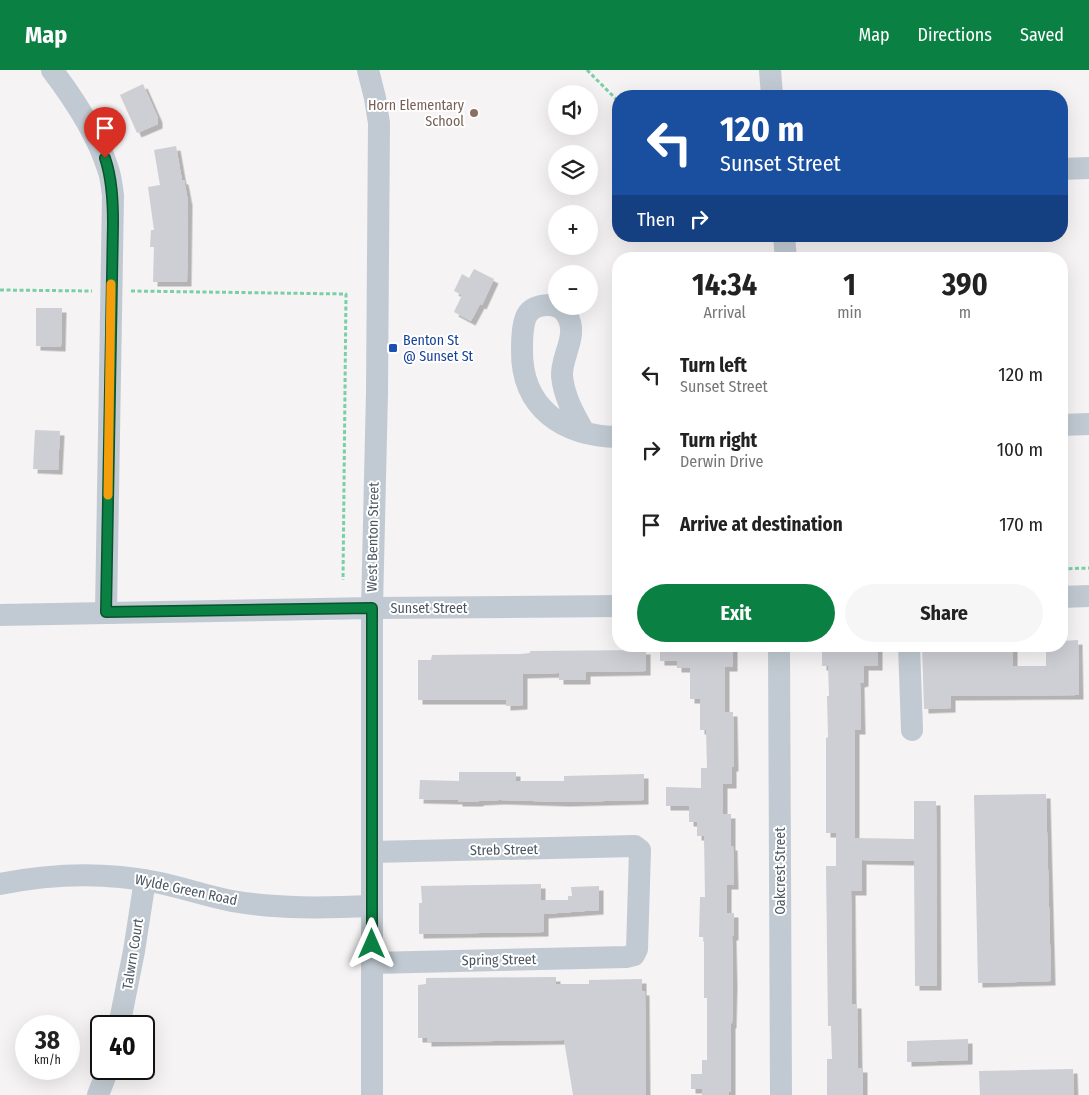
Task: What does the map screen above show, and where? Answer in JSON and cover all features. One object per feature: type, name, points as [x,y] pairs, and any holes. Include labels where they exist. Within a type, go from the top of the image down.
[{"type":"street","points":[[52,70],[69,92],[100,146],[109,171],[113,196],[106,612]]},
{"type":"street","name":"West Benton Street","points":[[368,70],[379,122],[378,363],[372,608],[372,1095]]},
{"type":"street","points":[[770,70],[772,90]]},
{"type":"street","points":[[1068,169],[1089,168]]},
{"type":"street","points":[[584,432],[564,390],[562,373],[572,338],[571,323],[566,312],[556,307],[543,305],[533,310],[527,316],[522,343],[524,376],[529,392],[550,417],[565,426],[584,432],[603,437],[612,437]]},
{"type":"street","points":[[1068,425],[1089,424]]},
{"type":"street","points":[[1068,597],[1089,596]]},
{"type":"street","name":"Sunset Street","points":[[0,615],[372,608],[612,606]]},
{"type":"street","name":"Oakcrest Street","points":[[779,652],[781,1095]]},
{"type":"street","points":[[909,652],[912,730]]},
{"type":"street","name":"Streb Street","points":[[372,852],[636,846],[640,850],[637,949],[634,955],[626,957]]},
{"type":"street","name":"Wylde Green Road","points":[[0,884],[54,877],[100,876],[145,880],[232,901],[256,904],[299,907],[372,906]]},
{"type":"street","name":"Talwrn Court","points":[[121,1015],[145,880]]},
{"type":"street","name":"Spring Street","points":[[372,963],[626,957]]},
{"type":"street","points":[[98,1095],[104,1080]]},
{"type":"path","points":[[587,70],[612,95]]},
{"type":"path","points":[[0,290],[95,291]]},
{"type":"path","points":[[126,291],[346,294],[343,580]]},
{"type":"path","points":[[1068,568],[1089,568]]},
{"type":"building","points":[[143,84],[158,118],[158,124],[137,133],[120,95]]},
{"type":"building","points":[[176,146],[188,201],[187,282],[153,282],[154,247],[150,247],[151,230],[154,230],[148,187],[160,185],[154,150]]},
{"type":"building","points":[[474,269],[494,279],[482,305],[480,304],[471,321],[454,312],[462,295],[454,291],[462,274],[469,278]]},
{"type":"building","points":[[36,308],[62,308],[61,347],[36,346]]},
{"type":"building","points":[[35,430],[60,431],[58,470],[33,469]]},
{"type":"building","points":[[1078,640],[1079,695],[951,696],[951,708],[924,709],[922,652],[1013,652],[1013,666],[1046,666],[1046,652],[1068,652],[1068,641]]},
{"type":"building","points":[[530,651],[646,652],[646,671],[586,672],[586,680],[559,680],[559,673],[523,674],[523,705],[506,706],[506,700],[418,700],[418,660],[431,660],[432,655],[520,654],[530,653]]},
{"type":"building","points":[[660,652],[733,652],[733,667],[725,667],[725,712],[733,712],[734,767],[732,767],[732,784],[723,784],[723,814],[731,814],[734,885],[727,885],[727,913],[734,913],[734,936],[732,936],[731,1092],[729,1092],[729,1095],[702,1095],[702,1089],[691,1089],[691,1074],[702,1074],[702,1060],[707,1060],[707,998],[704,998],[704,937],[699,937],[700,897],[705,897],[704,836],[697,836],[697,822],[689,822],[689,806],[666,806],[666,787],[701,788],[701,768],[707,768],[706,730],[700,730],[700,699],[690,699],[690,668],[677,668],[677,661],[660,661]]},
{"type":"building","points":[[822,652],[878,652],[878,666],[864,666],[864,682],[860,683],[861,730],[855,730],[855,838],[914,839],[914,801],[936,801],[937,986],[915,986],[914,861],[862,860],[862,891],[851,891],[852,1004],[857,1004],[858,1068],[863,1068],[863,1095],[827,1095],[827,1059],[832,1059],[831,1026],[828,1026],[826,866],[836,866],[836,833],[826,833],[826,738],[828,737],[827,696],[829,696],[828,666],[822,666]]},
{"type":"building","points":[[459,772],[516,772],[516,781],[564,781],[564,776],[644,774],[644,800],[565,802],[500,800],[458,802],[458,800],[419,799],[420,780],[459,781]]},
{"type":"building","points":[[1046,794],[1051,981],[978,983],[974,795]]},
{"type":"building","points":[[541,884],[541,900],[568,900],[568,896],[572,896],[571,887],[599,886],[599,910],[544,914],[544,932],[419,934],[419,903],[422,903],[421,886]]},
{"type":"building","points":[[556,977],[556,984],[589,984],[589,980],[642,979],[642,991],[645,991],[646,1095],[573,1095],[564,1040],[427,1042],[427,1038],[418,1038],[418,985],[426,984],[426,978]]},
{"type":"building","points":[[968,1039],[968,1060],[907,1062],[907,1041]]},
{"type":"building","points":[[1073,1069],[1074,1095],[980,1095],[979,1071]]},
{"type":"slow traffic","points":[[108,495],[111,284]]},
{"type":"place","name":"Horn Elementary School","points":[[474,113]]},
{"type":"place","name":"Benton St @ Sunset St","points":[[393,348]]},
{"type":"route","points":[[105,158],[113,196],[106,612],[372,608],[372,944]]}]
